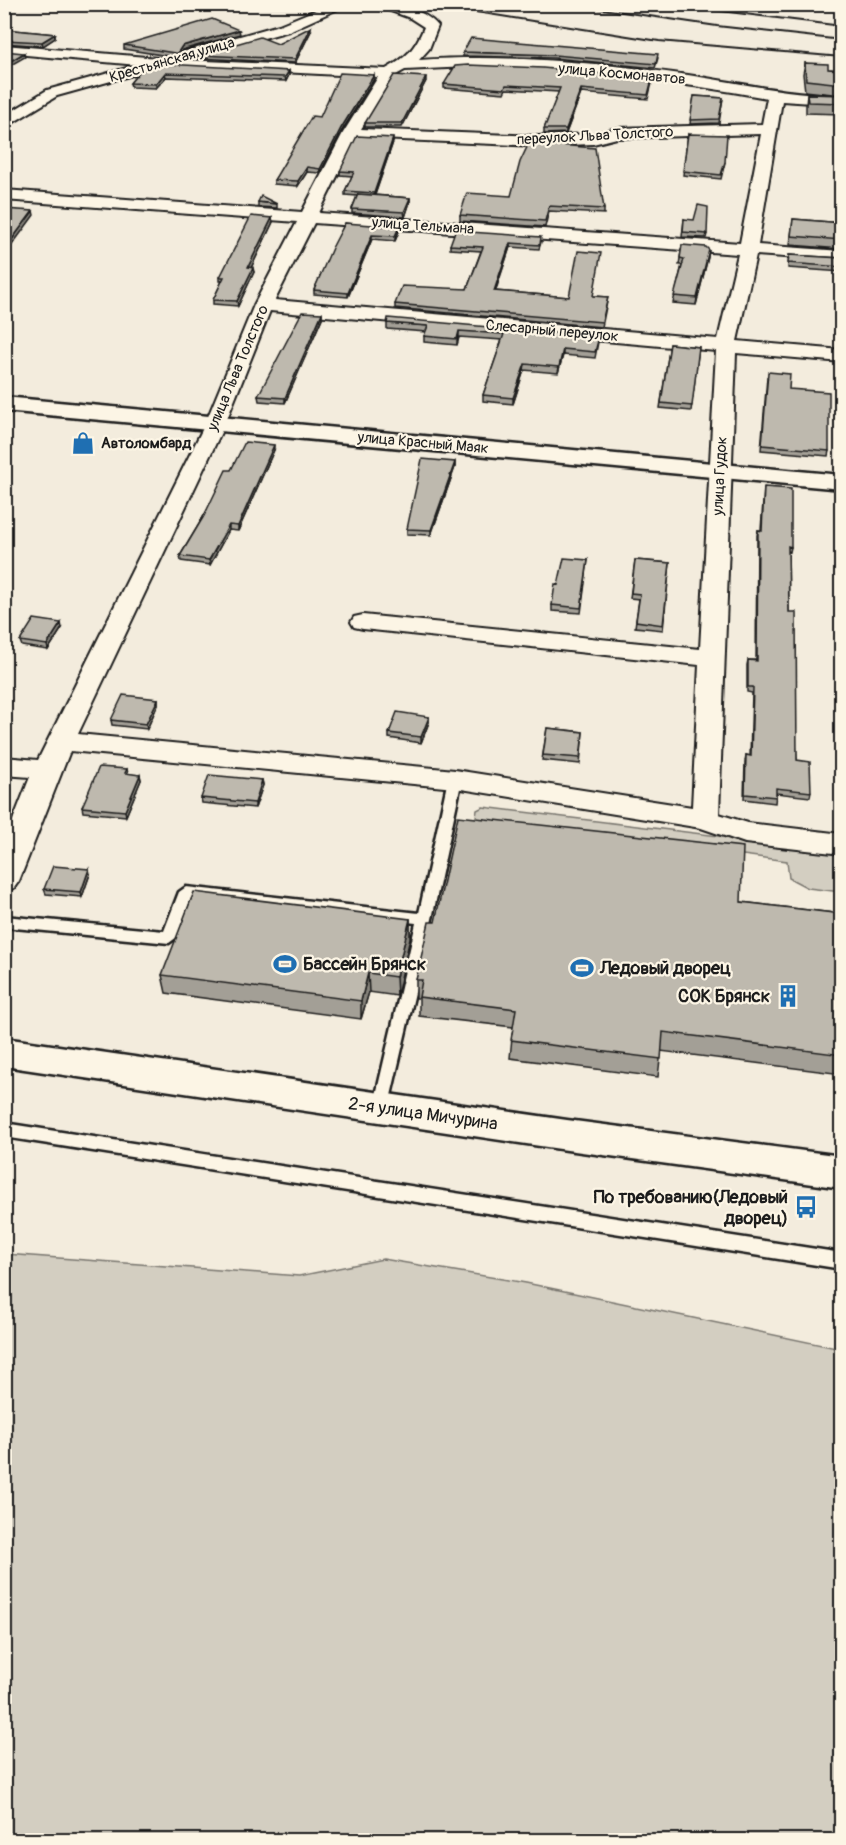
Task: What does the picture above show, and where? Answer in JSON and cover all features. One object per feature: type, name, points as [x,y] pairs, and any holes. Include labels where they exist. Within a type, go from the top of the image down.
[{"type":"main road","name":"улица Красный Маяк","points":[[4,404],[842,482]]},
{"type":"main road","name":"2-я улица Мичурина","points":[[4,1052],[381,1108],[842,1172]]},
{"type":"street","name":"Крестьянская улица","points":[[5,121],[52,93],[284,28],[343,4]]},
{"type":"street","name":"улица Льва Толстого","points":[[4,881],[60,741],[215,424],[263,305],[351,133],[395,69],[418,52],[431,26],[415,15],[378,4]]},
{"type":"street","name":"улица Космонавтов","points":[[4,49],[163,63],[395,69],[440,62],[673,78],[742,88],[775,96],[842,100]]},
{"type":"street","points":[[418,52],[440,62]]},
{"type":"street","name":"улица Гудок","points":[[705,819],[726,347],[748,249],[775,96]]},
{"type":"street","name":"переулок Льва Толстого","points":[[351,133],[538,141],[593,139],[617,134],[768,129]]},
{"type":"street","name":"улица Тельмана","points":[[4,195],[842,256]]},
{"type":"street","name":"Слесарный переулок","points":[[263,305],[842,356]]},
{"type":"street","points":[[363,622],[711,658]]},
{"type":"street","points":[[60,741],[455,779],[705,819],[744,833],[842,844]]},
{"type":"street","points":[[4,766],[47,770]]},
{"type":"lane","points":[[381,1108],[455,779]]},
{"type":"lane","points":[[4,921],[169,938],[186,892],[425,919]]},
{"type":"lane","points":[[4,1130],[842,1261]]},
{"type":"shaded area","points":[[483,807],[841,851],[841,892],[808,888],[789,878],[787,861],[480,820],[476,817],[477,810]]},
{"type":"shaded area","points":[[5,1254],[299,1276],[383,1259],[526,1283],[841,1349],[841,1840],[5,1840]]},
{"type":"building","points":[[212,19],[239,30],[182,46],[178,52],[181,54],[124,45]]},
{"type":"building","points":[[311,27],[295,59],[198,55],[260,37],[278,44]]},
{"type":"building","points":[[4,29],[55,34],[42,42],[4,40]]},
{"type":"building","points":[[471,38],[658,54],[656,64],[554,55],[463,52]]},
{"type":"building","points":[[4,51],[24,53],[4,65]]},
{"type":"building","points":[[149,63],[289,71],[285,77],[165,73],[156,84],[130,83],[140,71],[148,68]]},
{"type":"building","points":[[805,63],[828,64],[828,69],[842,70],[842,84],[806,80]]},
{"type":"building","points":[[455,66],[543,68],[652,79],[648,95],[581,89],[566,129],[544,129],[560,88],[506,85],[504,89],[444,84]]},
{"type":"building","points":[[340,73],[374,75],[341,128],[320,169],[307,167],[298,181],[274,180],[312,116],[320,117]]},
{"type":"building","points":[[394,75],[426,77],[402,123],[365,123]]},
{"type":"building","points":[[807,94],[842,95],[842,103],[808,102]]},
{"type":"building","points":[[694,96],[723,98],[719,119],[690,120]]},
{"type":"building","points":[[688,134],[727,135],[725,162],[721,175],[683,171]]},
{"type":"building","points":[[357,136],[393,138],[374,193],[345,191],[354,172],[340,171]]},
{"type":"building","points":[[561,142],[560,145],[595,148],[604,209],[549,206],[545,221],[460,215],[467,193],[511,196],[520,162],[529,143]]},
{"type":"building","points":[[358,194],[410,198],[404,212],[352,209]]},
{"type":"building","points":[[261,196],[277,204],[258,202]]},
{"type":"building","points":[[698,205],[708,207],[707,234],[683,232],[684,219],[694,220]]},
{"type":"building","points":[[4,209],[33,211],[4,250]]},
{"type":"building","points":[[251,216],[272,218],[248,267],[253,268],[237,301],[213,300],[224,277],[220,277]]},
{"type":"building","points":[[793,219],[842,223],[842,240],[791,236]]},
{"type":"building","points":[[345,223],[399,227],[395,236],[372,235],[348,293],[314,290],[332,248]]},
{"type":"building","points":[[455,231],[541,237],[540,245],[510,243],[494,291],[569,297],[578,251],[601,253],[593,296],[608,297],[602,322],[395,304],[402,286],[467,289],[483,247],[450,245]]},
{"type":"building","points":[[682,245],[706,247],[709,250],[697,298],[674,296],[684,259],[680,258]]},
{"type":"building","points":[[789,255],[842,258],[842,267],[788,263]]},
{"type":"building","points":[[302,312],[322,313],[285,398],[258,396]]},
{"type":"building","points":[[388,318],[599,337],[595,352],[563,349],[559,367],[525,364],[513,398],[483,395],[504,334],[459,331],[457,339],[424,336],[428,326],[387,323]]},
{"type":"building","points":[[670,344],[699,347],[692,406],[661,403]]},
{"type":"building","points":[[768,372],[790,374],[789,389],[829,392],[829,451],[762,445]]},
{"type":"building","points":[[245,442],[274,445],[238,526],[229,525],[209,560],[180,556],[204,516],[226,470],[231,470]]},
{"type":"building","points":[[422,459],[455,462],[431,530],[407,529]]},
{"type":"building","points":[[764,487],[791,489],[791,547],[788,546],[789,612],[796,612],[797,760],[810,762],[811,792],[776,788],[776,797],[745,794],[746,755],[751,756],[753,687],[748,687],[748,660],[757,661],[758,530],[762,531]]},
{"type":"building","points":[[564,558],[588,560],[581,608],[552,605],[555,584],[558,585]]},
{"type":"building","points":[[635,560],[670,563],[663,625],[636,621],[640,594],[631,593]]},
{"type":"building","points":[[34,619],[61,623],[47,645],[20,641]]},
{"type":"building","points":[[123,695],[158,699],[146,724],[111,720]]},
{"type":"building","points":[[397,712],[429,717],[421,737],[389,733]]},
{"type":"building","points":[[547,728],[583,732],[580,758],[543,755]]},
{"type":"building","points":[[99,767],[127,769],[125,773],[140,775],[125,811],[82,807]]},
{"type":"building","points":[[209,775],[262,780],[255,803],[201,798]]},
{"type":"building","name":"Ледовый дворец","points":[[458,816],[743,847],[741,902],[842,914],[842,1055],[663,1032],[661,1059],[511,1040],[516,1009],[419,997],[422,980],[416,980],[429,922],[435,922]]},
{"type":"building","points":[[53,866],[89,869],[81,892],[44,889]]},
{"type":"building","name":"Бассейн Брянск","points":[[194,892],[410,919],[396,977],[368,973],[361,1001],[162,975]]},
{"type":"railway","points":[[426,4],[659,41],[842,57]]},
{"type":"railway","points":[[568,4],[717,26],[842,40]]},
{"type":"railway","points":[[664,4],[842,26]]},
{"type":"place","name":"Автоломбард","points":[[83,443]]},
{"type":"place","name":"Бассейн Брянск","points":[[285,964]]},
{"type":"place","name":"Ледовый дворец","points":[[582,968]]},
{"type":"place","name":"СОК Брянск","points":[[788,996]]},
{"type":"place","name":"По требованию(Ледовый дворец)","points":[[806,1207]]}]
